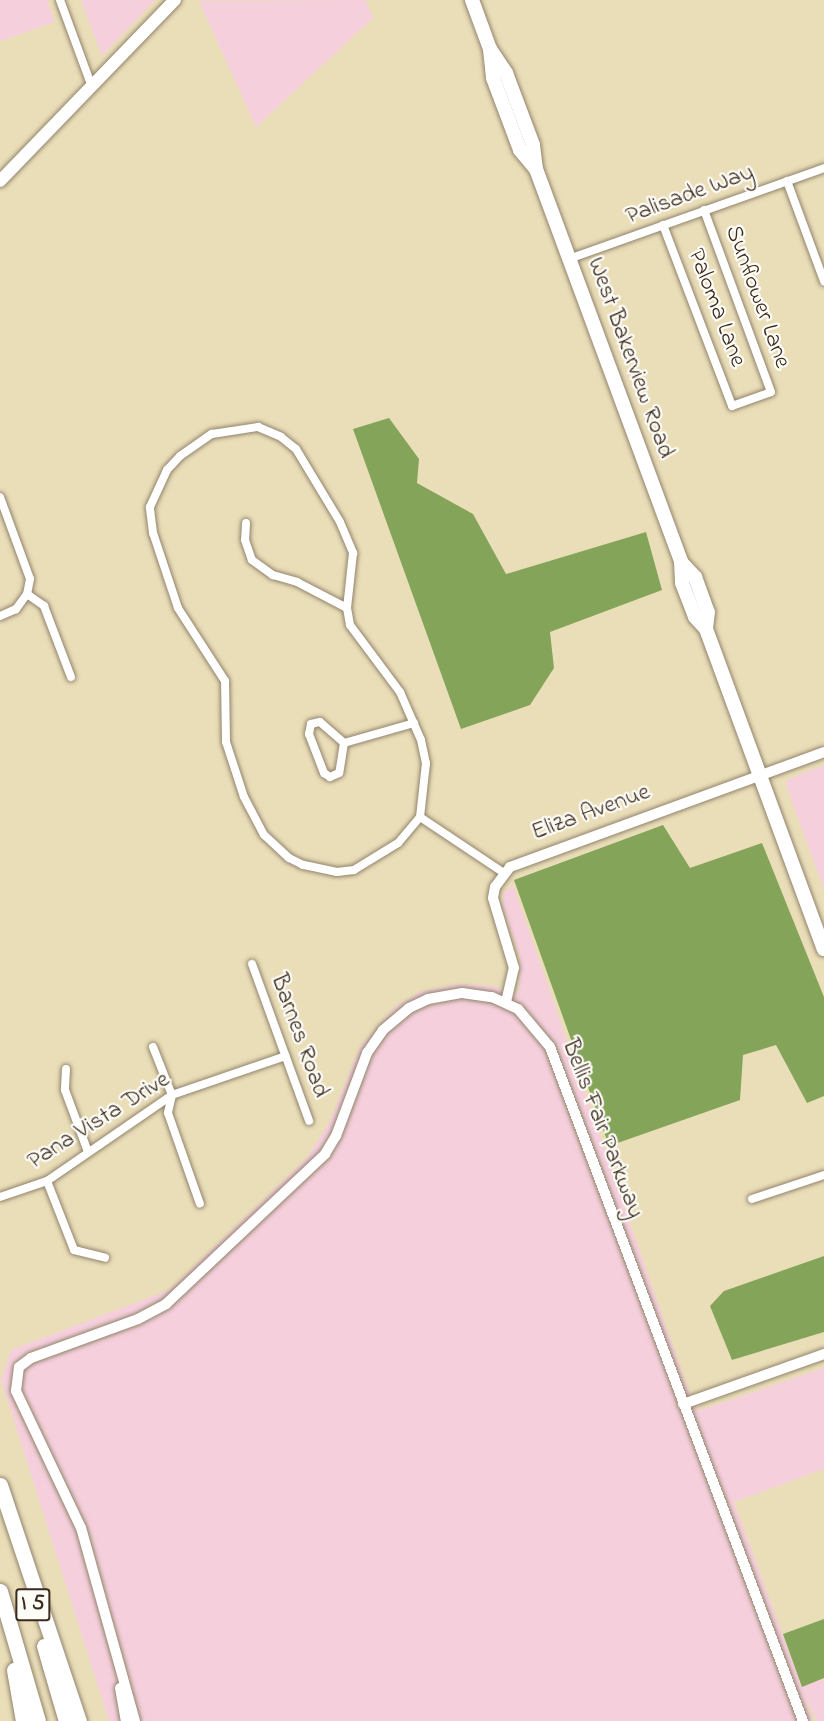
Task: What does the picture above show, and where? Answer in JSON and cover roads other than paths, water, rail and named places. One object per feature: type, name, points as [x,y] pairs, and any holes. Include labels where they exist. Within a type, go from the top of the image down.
[{"type":"highway","name":"I 5","points":[[0,1487],[66,1721]]},
{"type":"highway","points":[[0,1487],[79,1721]]},
{"type":"highway","name":"I 5","points":[[0,1591],[38,1721]]},
{"type":"highway","points":[[0,1609],[24,1721]]},
{"type":"main road","points":[[0,181],[175,0]]},
{"type":"main road","name":"West Bakerview Road","points":[[472,0],[490,50],[506,73],[533,145],[536,169],[681,562],[695,577],[708,612],[706,629],[824,949]]},
{"type":"street","points":[[60,0],[92,87]]},
{"type":"street","name":"Palisade Way","points":[[569,259],[824,168]]},
{"type":"street","points":[[787,181],[824,281]]},
{"type":"street","name":"Sunflower Lane","points":[[704,210],[771,392],[732,406]]},
{"type":"street","name":"Paloma Lane","points":[[663,225],[732,406]]},
{"type":"street","points":[[258,427],[281,437],[296,449],[319,484],[352,553],[347,608],[350,625],[385,669],[414,723],[426,763],[420,817],[398,843],[354,870],[337,872],[303,866],[264,835],[244,797],[226,742],[225,681],[178,608],[153,533],[150,507],[166,470],[212,434],[258,427]]},
{"type":"street","points":[[0,497],[30,579],[27,594],[16,609],[0,616]]},
{"type":"street","points":[[246,524],[245,540],[252,560],[273,575],[297,582],[347,608]]},
{"type":"street","points":[[27,594],[44,606],[71,677]]},
{"type":"street","points":[[344,743],[414,723]]},
{"type":"street","points":[[311,724],[323,724],[344,743],[339,773],[326,776],[309,734],[311,724]]},
{"type":"street","name":"Eliza Avenue","points":[[504,873],[529,858],[824,752]]},
{"type":"street","points":[[420,817],[504,873],[493,897],[514,968],[506,1002]]},
{"type":"street","name":"Barnes Road","points":[[252,964],[309,1121]]},
{"type":"street","name":"Bellis Fair Parkway","points":[[135,1721],[81,1528],[16,1391],[19,1367],[47,1351],[146,1315],[180,1292],[325,1154],[375,1039],[409,1008],[428,999],[462,993],[506,1002],[540,1032],[560,1068],[683,1404],[803,1721]]},
{"type":"street","points":[[153,1047],[172,1095],[168,1113],[200,1204]]},
{"type":"street","name":"Pana Vista Drive","points":[[0,1197],[46,1181],[172,1095],[286,1056]]},
{"type":"street","points":[[66,1069],[65,1090],[88,1152]]},
{"type":"street","points":[[752,1199],[824,1174]]},
{"type":"street","points":[[46,1181],[74,1250],[105,1258]]},
{"type":"street","points":[[683,1404],[824,1354]]},
{"type":"street","name":"Bellis Fair Parkway","points":[[118,1664],[126,1721]]}]
